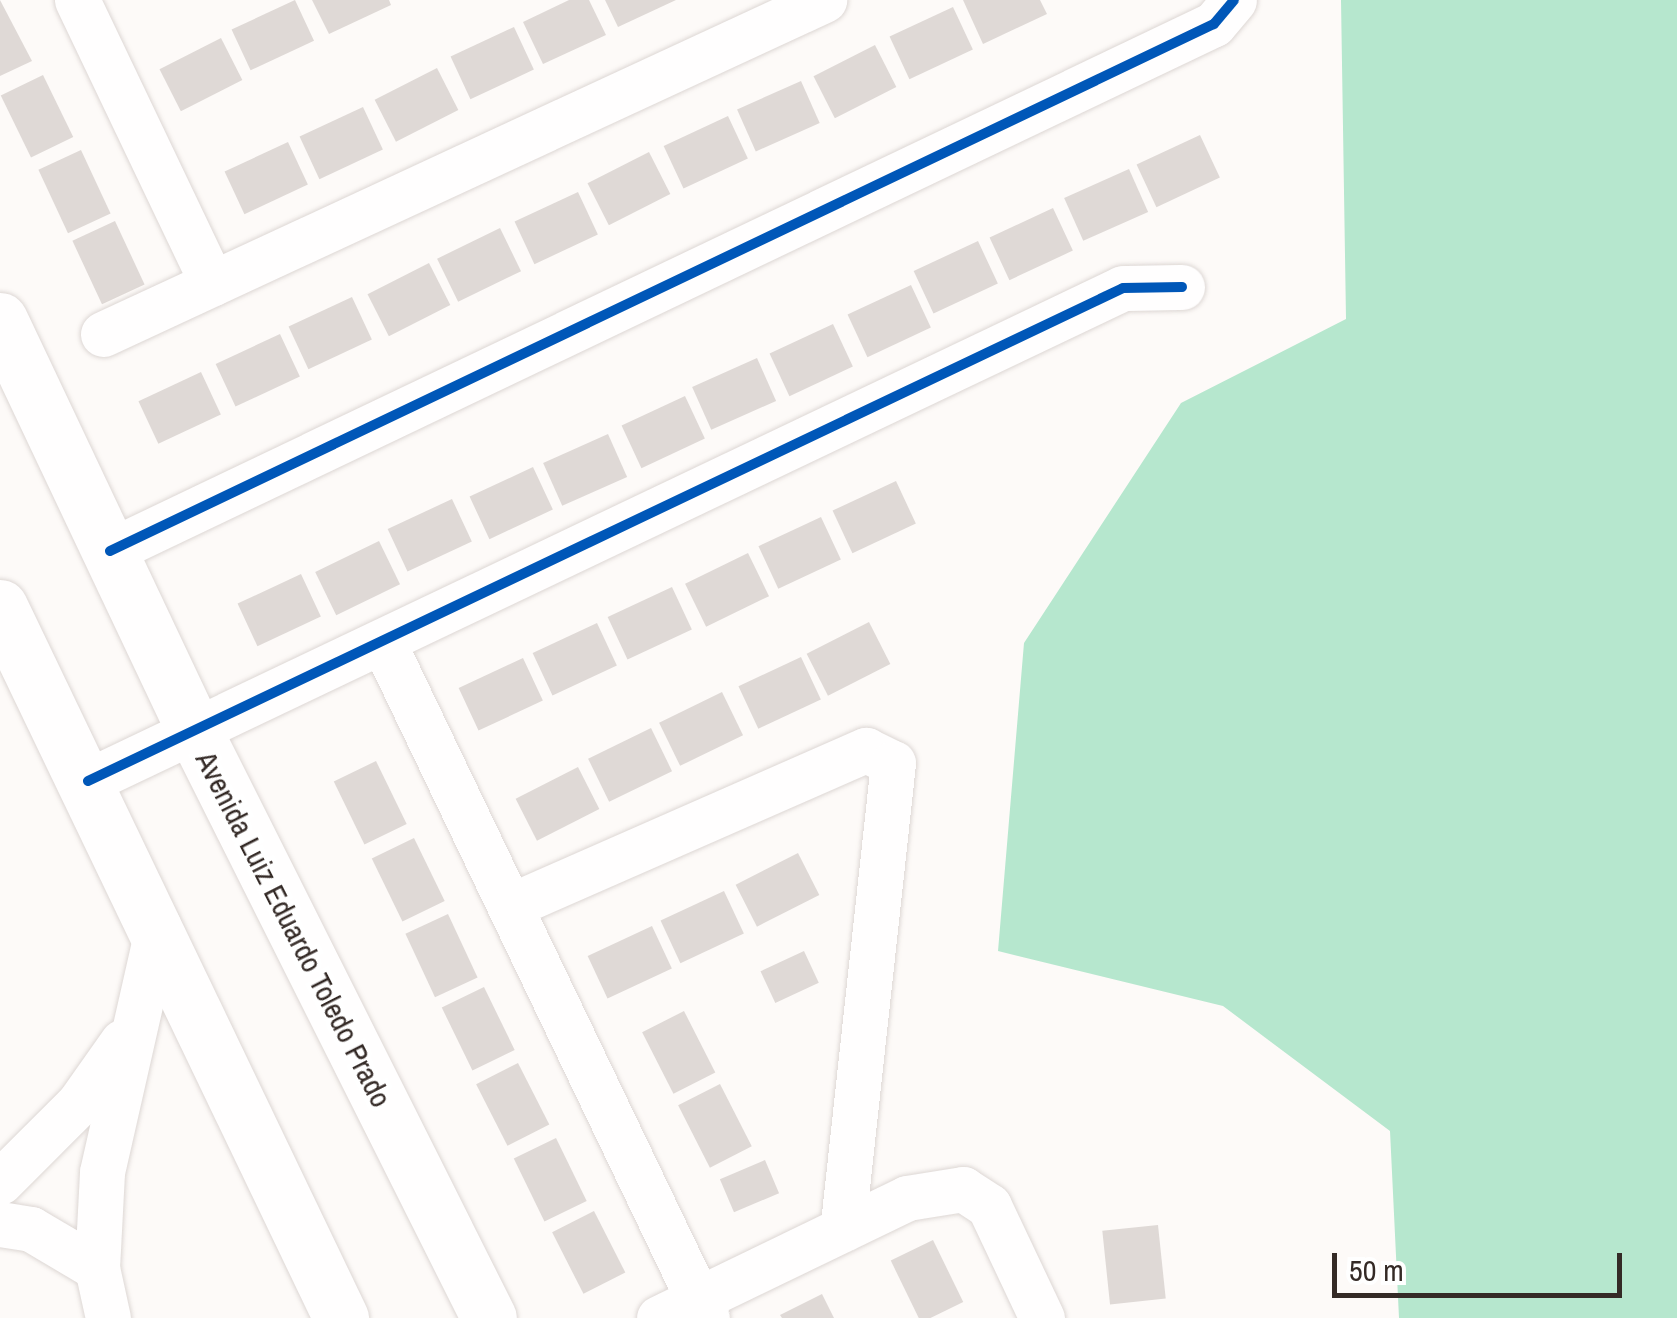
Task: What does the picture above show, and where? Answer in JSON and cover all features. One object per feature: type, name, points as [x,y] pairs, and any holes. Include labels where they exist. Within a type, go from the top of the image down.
[{"type":"main road","name":"Avenida Luiz Eduardo Toledo Prado","points":[[0,320],[196,734],[489,1318]]},
{"type":"main road","points":[[0,607],[158,924],[341,1318]]},
{"type":"street","points":[[103,334],[824,0]]},
{"type":"street","points":[[110,551],[1214,24],[1234,0]]},
{"type":"street","points":[[92,5],[212,283]]},
{"type":"street","points":[[88,780],[196,734],[1123,288],[1182,287]]},
{"type":"street","points":[[384,644],[510,906],[688,1312],[907,1198],[964,1189],[989,1206],[1042,1318]]},
{"type":"street","points":[[510,906],[866,750],[892,763],[842,1229]]},
{"type":"street","points":[[108,1318],[97,1268],[102,1172],[158,924]]},
{"type":"street","points":[[0,1182],[79,1103],[132,1028]]},
{"type":"street","points":[[0,1224],[31,1229],[97,1268]]},
{"type":"green space","points":[[1341,0],[1677,0],[1677,1318],[1399,1318],[1390,1131],[1223,1006],[998,951],[1024,643],[1181,403],[1346,319]]},
{"type":"building","points":[[0,0],[32,61],[0,76]]},
{"type":"building","points":[[295,0],[314,41],[251,70],[232,30]]},
{"type":"building","points":[[312,0],[389,0],[391,5],[329,34]]},
{"type":"building","points":[[569,0],[589,0],[606,35],[543,64],[523,22]]},
{"type":"building","points":[[605,0],[676,0],[618,27]]},
{"type":"building","points":[[963,0],[1040,0],[1047,14],[983,44]]},
{"type":"building","points":[[953,7],[973,50],[909,79],[890,37]]},
{"type":"building","points":[[514,27],[534,70],[470,99],[451,57]]},
{"type":"building","points":[[221,38],[242,80],[181,111],[160,69]]},
{"type":"building","points":[[875,45],[896,87],[835,118],[814,76]]},
{"type":"building","points":[[437,68],[458,110],[396,142],[375,100]]},
{"type":"building","points":[[43,75],[73,137],[31,158],[1,96]]},
{"type":"building","points":[[801,81],[820,123],[756,151],[737,109]]},
{"type":"building","points":[[363,107],[383,150],[319,179],[300,137]]},
{"type":"building","points":[[728,116],[748,159],[684,189],[664,146]]},
{"type":"building","points":[[1200,135],[1220,178],[1156,207],[1137,165]]},
{"type":"building","points":[[288,142],[308,185],[244,214],[225,172]]},
{"type":"building","points":[[81,150],[111,213],[68,233],[38,170]]},
{"type":"building","points":[[649,152],[670,194],[609,225],[588,183]]},
{"type":"building","points":[[1129,169],[1148,212],[1083,241],[1064,198]]},
{"type":"building","points":[[578,192],[598,235],[534,264],[515,222]]},
{"type":"building","points":[[1053,208],[1073,251],[1009,280],[990,238]]},
{"type":"building","points":[[115,221],[145,284],[102,304],[72,241]]},
{"type":"building","points":[[500,228],[521,271],[458,302],[437,259]]},
{"type":"building","points":[[978,241],[998,284],[934,314],[914,271]]},
{"type":"building","points":[[429,263],[450,305],[389,336],[368,294]]},
{"type":"building","points":[[911,285],[931,328],[867,357],[848,315]]},
{"type":"building","points":[[352,297],[372,340],[308,369],[289,327]]},
{"type":"building","points":[[833,324],[853,367],[789,396],[770,354]]},
{"type":"building","points":[[280,334],[300,377],[236,407],[216,364]]},
{"type":"building","points":[[757,358],[776,401],[711,430],[692,387]]},
{"type":"building","points":[[201,372],[221,415],[158,444],[138,401]]},
{"type":"building","points":[[685,396],[705,439],[641,468],[622,426]]},
{"type":"building","points":[[608,434],[627,477],[562,506],[543,463]]},
{"type":"building","points":[[533,467],[553,510],[489,539],[470,497]]},
{"type":"building","points":[[896,481],[916,524],[852,553],[833,511]]},
{"type":"building","points":[[452,499],[472,542],[408,572],[388,529]]},
{"type":"building","points":[[821,517],[841,560],[778,589],[758,546]]},
{"type":"building","points":[[379,541],[400,584],[336,615],[315,572]]},
{"type":"building","points":[[748,553],[769,596],[706,627],[685,584]]},
{"type":"building","points":[[301,574],[321,617],[257,646],[238,604]]},
{"type":"building","points":[[672,587],[692,630],[628,660],[608,617]]},
{"type":"building","points":[[869,622],[890,664],[828,696],[807,654]]},
{"type":"building","points":[[597,623],[617,666],[553,696],[533,653]]},
{"type":"building","points":[[801,657],[821,700],[758,729],[738,686]]},
{"type":"building","points":[[523,658],[543,701],[479,731],[459,688]]},
{"type":"building","points":[[722,692],[743,735],[680,766],[659,723]]},
{"type":"building","points":[[651,728],[672,771],[609,802],[588,759]]},
{"type":"building","points":[[376,761],[407,824],[364,845],[334,782]]},
{"type":"building","points":[[578,767],[599,809],[537,841],[516,799]]},
{"type":"building","points":[[414,838],[445,901],[402,922],[372,859]]},
{"type":"building","points":[[798,853],[819,895],[757,927],[736,885]]},
{"type":"building","points":[[724,891],[744,934],[680,963],[661,921]]},
{"type":"building","points":[[448,914],[478,977],[435,997],[405,934]]},
{"type":"building","points":[[652,926],[672,969],[608,999],[588,956]]},
{"type":"building","points":[[804,951],[819,983],[775,1003],[760,971]]},
{"type":"building","points":[[484,987],[515,1050],[472,1071],[442,1008]]},
{"type":"building","points":[[684,1011],[715,1072],[673,1094],[642,1032]]},
{"type":"building","points":[[518,1063],[549,1124],[507,1146],[476,1084]]},
{"type":"building","points":[[720,1084],[752,1146],[710,1168],[678,1105]]},
{"type":"building","points":[[556,1138],[587,1201],[544,1222],[514,1159]]},
{"type":"building","points":[[765,1160],[779,1193],[734,1212],[720,1179]]},
{"type":"building","points":[[594,1211],[625,1272],[583,1294],[552,1232]]},
{"type":"building","points":[[1158,1225],[1166,1299],[1110,1304],[1102,1231]]},
{"type":"building","points":[[933,1240],[963,1302],[930,1318],[919,1318],[891,1261]]},
{"type":"building","points":[[822,1294],[834,1318],[780,1315]]},
{"type":"cycle path","points":[[110,551],[1214,24],[1234,0]]},
{"type":"cycle path","points":[[88,781],[1123,288],[1182,287]]}]
